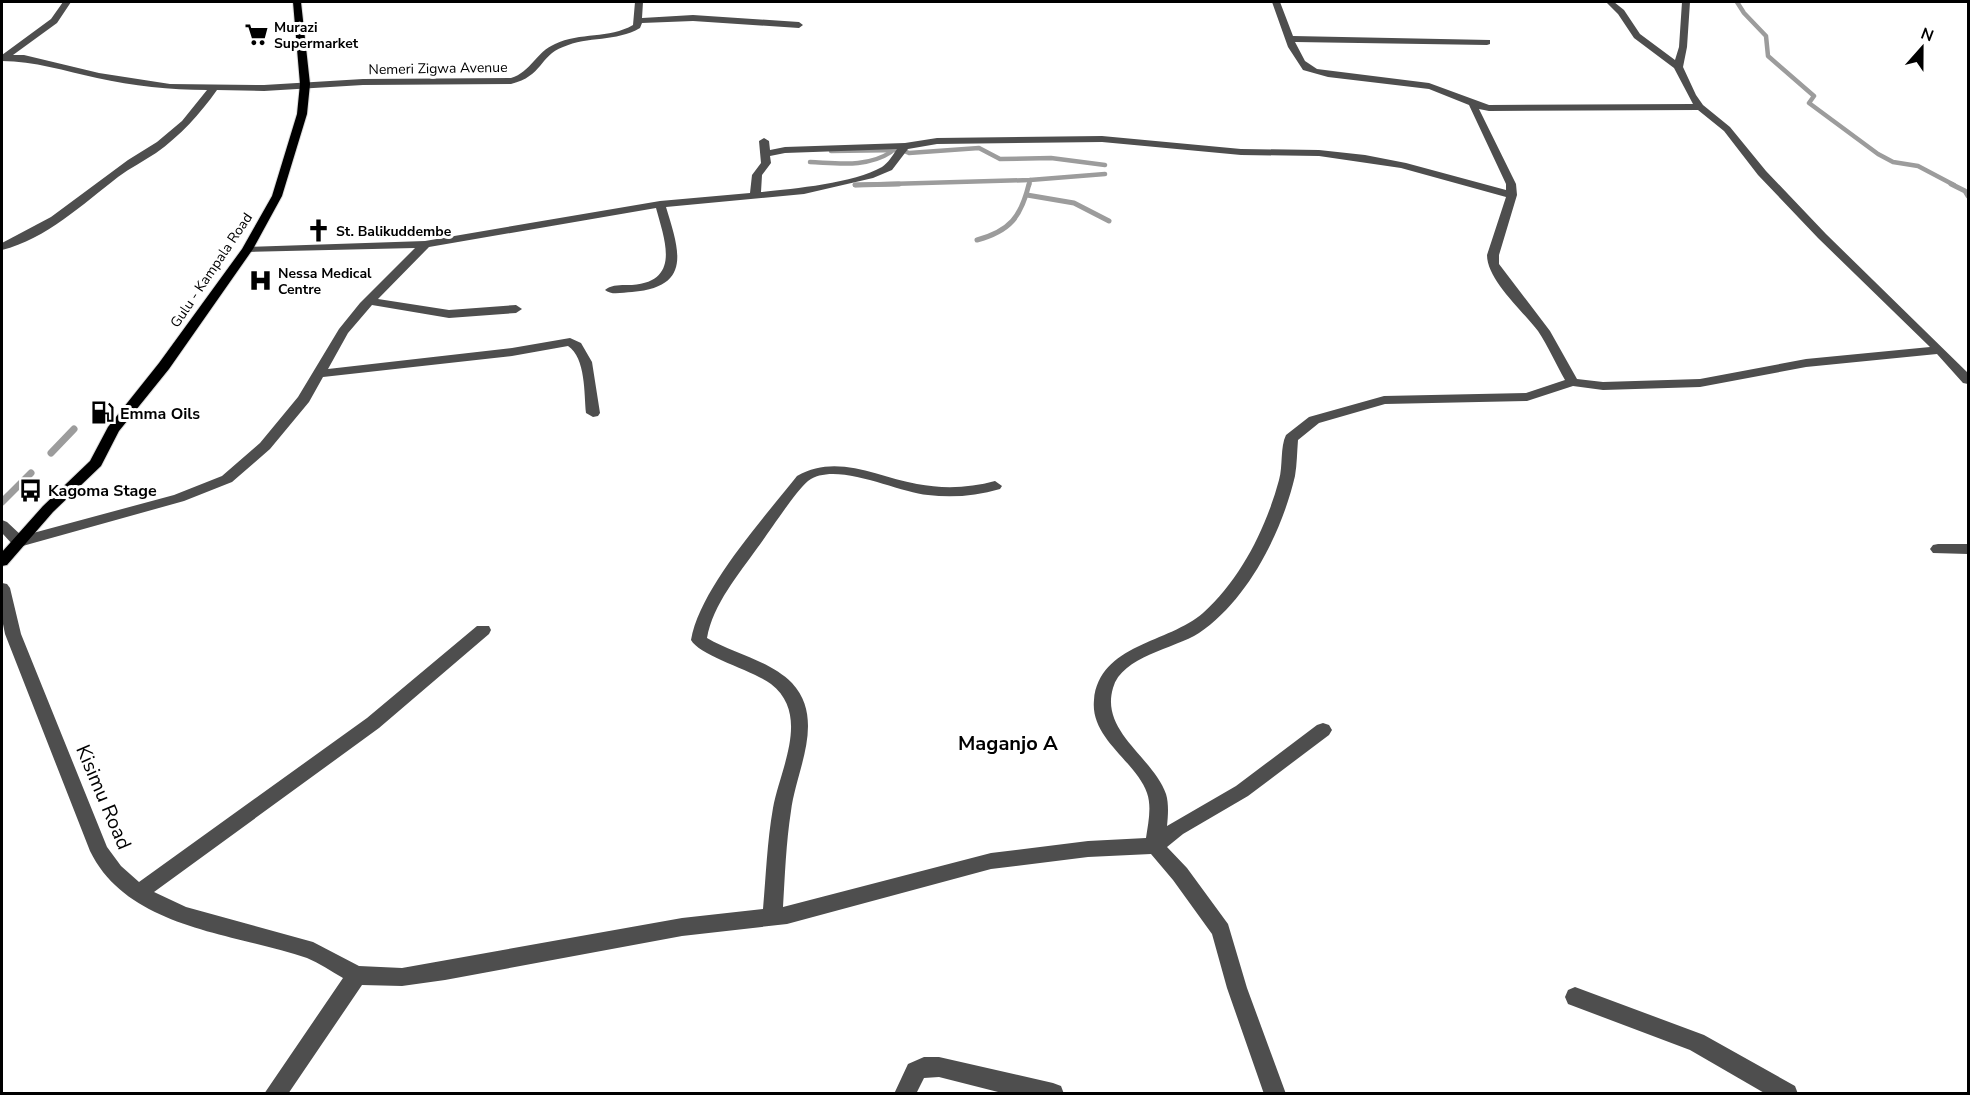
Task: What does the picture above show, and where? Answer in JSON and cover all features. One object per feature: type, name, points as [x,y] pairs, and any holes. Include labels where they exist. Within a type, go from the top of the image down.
[{"type":"main road","name":"Gulu - Kampala Road","points":[[3,561],[96,463],[113,430],[164,366],[247,249],[277,196],[302,114],[305,84],[297,2]]},
{"type":"street","points":[[3,57],[54,21],[67,2]]},
{"type":"street","points":[[639,2],[637,21],[693,18],[799,25]]},
{"type":"street","points":[[1276,2],[1292,39],[1294,51],[1304,66],[1311,70],[1447,89],[1473,106],[1489,108],[1700,106]]},
{"type":"street","points":[[1610,2],[1621,12],[1637,36],[1678,67],[1691,95],[1700,106],[1727,129],[1762,173],[1822,236],[1940,350],[1968,381]]},
{"type":"street","points":[[1678,67],[1683,47],[1686,2]]},
{"type":"street","name":"Nemeri Zigwa Avenue","points":[[3,57],[42,61],[75,71],[139,84],[213,89],[305,84],[511,81],[529,76],[545,54],[555,47],[584,38],[625,33],[637,26],[637,21]]},
{"type":"street","points":[[1292,39],[1487,42]]},
{"type":"street","points":[[2,247],[48,226],[134,161],[154,150],[194,116],[213,89]]},
{"type":"street","points":[[1473,106],[1512,184],[1512,195],[1496,245],[1493,264],[1499,275],[1544,331],[1572,382]]},
{"type":"street","points":[[765,154],[785,150],[905,146],[937,141],[1102,139],[1241,152],[1319,153],[1365,158],[1402,165],[1512,195]]},
{"type":"street","points":[[755,195],[757,175],[766,163],[764,141]]},
{"type":"street","points":[[247,249],[425,244],[660,204],[804,191],[873,175],[888,168],[905,146]]},
{"type":"street","points":[[611,290],[654,285],[669,273],[672,263],[670,241],[660,204]]},
{"type":"street","points":[[2,525],[19,542],[179,498],[227,479],[265,446],[304,399],[343,332],[369,301],[425,244]]},
{"type":"street","points":[[369,301],[449,314],[516,309]]},
{"type":"street","points":[[318,374],[384,369],[570,342],[578,345],[584,355],[593,414]]},
{"type":"street","points":[[1275,1094],[1237,988],[1221,930],[1180,874],[1155,846],[1159,802],[1155,789],[1110,730],[1102,702],[1105,686],[1112,673],[1128,660],[1193,629],[1224,601],[1248,569],[1271,523],[1288,474],[1291,438],[1314,420],[1384,400],[1527,397],[1572,382],[1603,386],[1700,383],[1806,363],[1940,350]]},
{"type":"street","points":[[772,917],[782,806],[799,738],[797,708],[786,689],[769,676],[737,658],[710,648],[699,640],[700,628],[712,602],[802,479],[810,472],[826,468],[844,470],[890,483],[942,491],[978,491],[995,486]]},
{"type":"street","points":[[1938,549],[1968,549]]},
{"type":"street","name":"Kisimu Road","points":[[2,588],[13,634],[99,851],[114,872],[138,893],[182,915],[313,951],[357,975]]},
{"type":"street","points":[[138,893],[373,723],[483,630]]},
{"type":"street","points":[[275,1094],[357,975],[402,977],[446,971],[682,927],[787,915],[991,861],[1088,849],[1155,846],[1176,829],[1242,791],[1323,730]]},
{"type":"street","points":[[1575,997],[1697,1042],[1787,1094]]},
{"type":"street","points":[[905,1094],[916,1071],[924,1067],[939,1067],[1053,1094]]},
{"type":"waterway","points":[[1737,2],[1744,13],[1766,36],[1768,56],[1814,96],[1809,103],[1878,154],[1893,162],[1918,166],[1954,185]]},
{"type":"waterway","points":[[831,151],[902,150],[909,153],[979,148],[1000,159],[1051,158],[1105,165]]},
{"type":"waterway","points":[[810,162],[862,162],[891,152]]},
{"type":"waterway","points":[[1030,180],[1105,174]]},
{"type":"waterway","points":[[899,184],[855,185],[1030,180]]},
{"type":"waterway","points":[[1029,185],[1030,180]]},
{"type":"waterway","points":[[977,240],[998,232],[1012,221],[1018,214],[1029,184]]},
{"type":"waterway","points":[[1951,184],[1965,191],[1968,196]]},
{"type":"waterway","points":[[1027,195],[1074,203],[1109,221]]},
{"type":"waterway","points":[[51,453],[74,429]]},
{"type":"waterway","points":[[2,502],[31,473]]},
{"type":"place","name":"Murazi Supermarket","points":[[256,35]]},
{"type":"place","name":"St. Balikuddembe","points":[[318,231]]},
{"type":"place","name":"Nessa Medical Centre","points":[[260,281]]},
{"type":"place","name":"Emma Oils","points":[[102,413]]},
{"type":"place","name":"Kagoma Stage","points":[[30,490]]},
{"type":"district","name":"Maganjo A","points":[[1008,743]]}]
